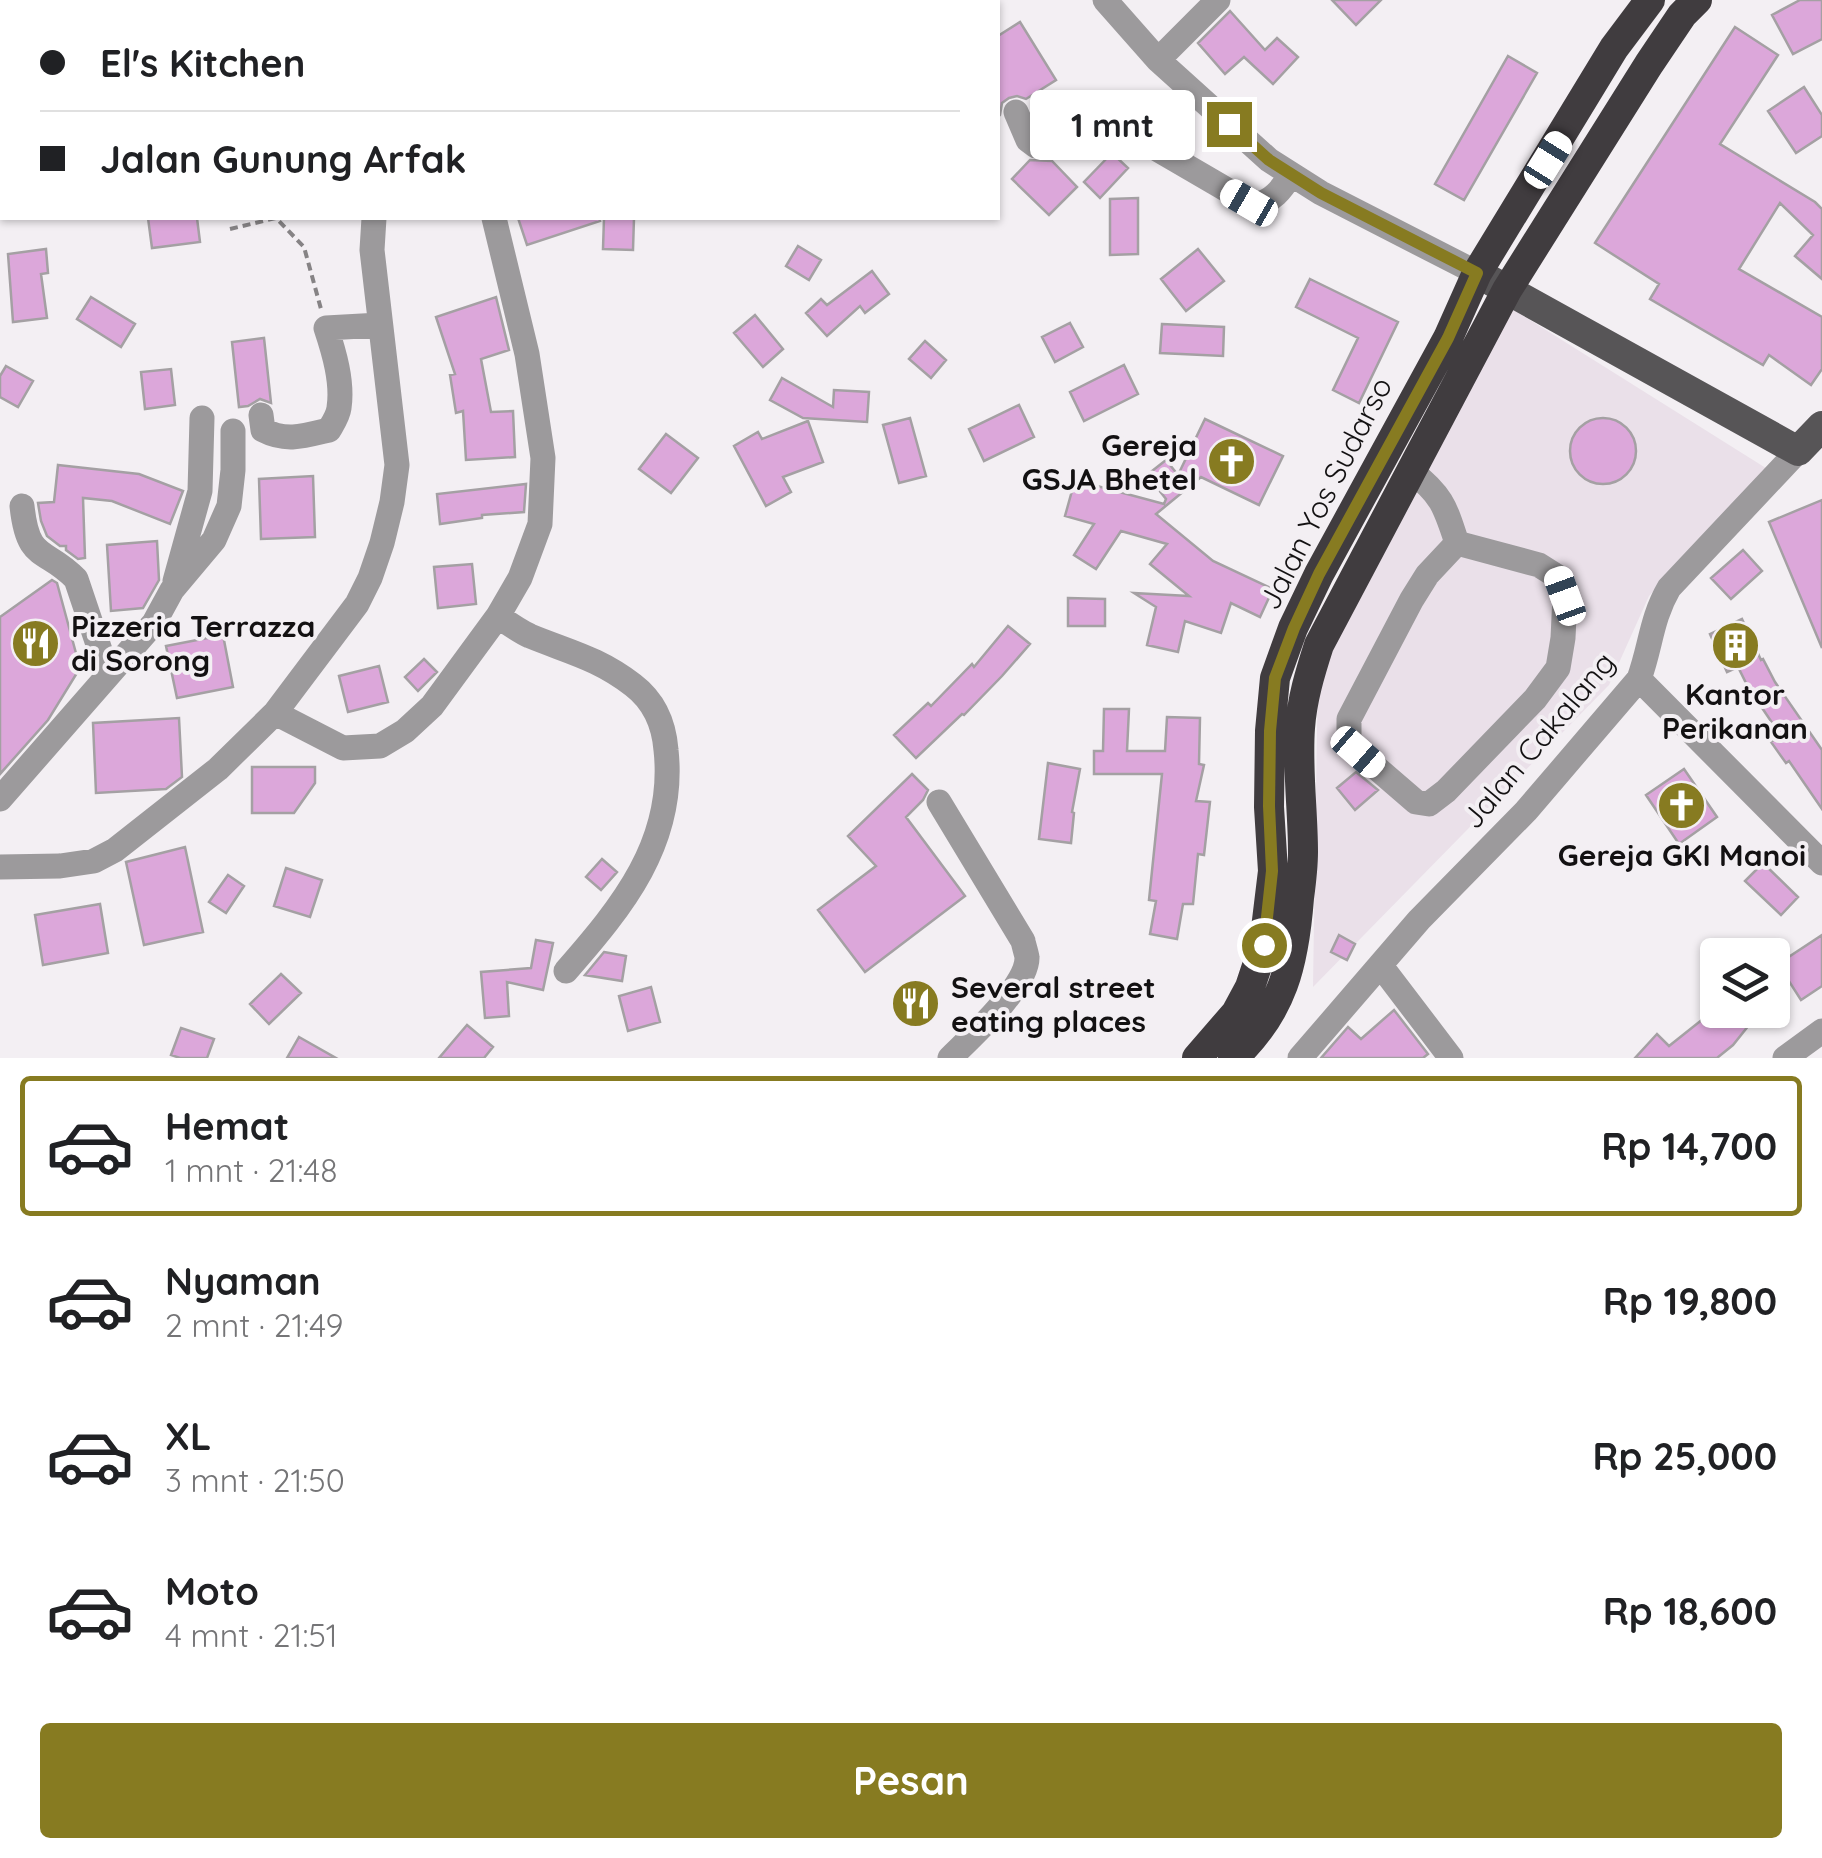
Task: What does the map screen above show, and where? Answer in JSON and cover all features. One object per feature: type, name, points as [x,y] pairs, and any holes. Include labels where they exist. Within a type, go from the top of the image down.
[{"type":"highway","name":"Jalan Yos Sudarso","points":[[1197,1058],[1236,1013],[1250,987],[1264,945],[1272,871],[1270,731],[1275,678],[1294,628],[1319,574],[1448,338],[1477,273],[1614,48],[1650,0]]},
{"type":"highway","points":[[1233,1058],[1277,1004],[1292,962],[1303,854],[1300,730],[1304,690],[1319,645],[1508,290],[1648,64],[1682,14],[1697,0]]},
{"type":"main road","points":[[1477,273],[1814,439]]},
{"type":"street","points":[[1105,0],[1158,60],[1269,160],[1366,217],[1477,273]]},
{"type":"street","points":[[1158,60],[1218,0]]},
{"type":"street","points":[[1016,112],[1028,140],[1036,146],[1132,138],[1254,205],[1275,196],[1291,174]]},
{"type":"street","points":[[0,867],[94,861],[115,850],[218,769],[275,713],[357,604],[382,543],[397,465],[372,250],[374,220]]},
{"type":"street","points":[[275,713],[343,748],[380,746],[432,706],[498,616],[520,578],[540,524],[543,458],[527,354],[494,220]]},
{"type":"street","points":[[261,415],[263,430],[275,436],[292,439],[329,430],[339,412],[340,396],[326,328],[380,325]]},
{"type":"street","points":[[172,590],[200,491],[202,418]]},
{"type":"street","points":[[0,799],[154,623],[172,590],[214,540],[228,506],[233,431]]},
{"type":"street","name":"Jalan Cakalang","points":[[1300,1058],[1420,920],[1526,811],[1639,679],[1657,609],[1669,588],[1814,439]]},
{"type":"street","points":[[1410,470],[1446,506],[1457,542]]},
{"type":"street","points":[[22,506],[26,531],[38,553],[76,579],[108,674]]},
{"type":"street","points":[[1457,542],[1539,564],[1558,577],[1565,596],[1563,638],[1558,668],[1535,699],[1430,804],[1416,802],[1358,752],[1349,738],[1349,720],[1412,599],[1427,575],[1457,542]]},
{"type":"street","points":[[498,616],[527,635],[608,668],[636,687],[652,702],[665,734],[668,770],[661,824],[653,850],[607,924],[566,971]]},
{"type":"street","points":[[1639,679],[1822,863]]},
{"type":"street","points":[[939,802],[1023,941],[1027,956],[1026,967],[1001,1006],[950,1058]]},
{"type":"street","points":[[1381,966],[1450,1058]]},
{"type":"street","points":[[1786,1058],[1822,1031]]},
{"type":"path","points":[[230,229],[268,220]]},
{"type":"path","points":[[278,220],[304,247],[326,328]]},
{"type":"shaded area","points":[[1503,303],[1769,470],[1649,596],[1609,685],[1313,987],[1318,662]]},
{"type":"building","points":[[1332,0],[1381,0],[1356,25]]},
{"type":"building","points":[[1800,0],[1822,0],[1822,39],[1793,54],[1772,15]]},
{"type":"building","points":[[1230,11],[1265,50],[1277,38],[1298,57],[1273,84],[1244,57],[1225,74],[1198,43]]},
{"type":"building","points":[[1020,22],[1056,80],[1026,99],[1009,98],[1002,103],[1000,115],[1000,35]]},
{"type":"building","points":[[1735,27],[1778,55],[1720,144],[1822,209],[1822,279],[1795,256],[1813,235],[1780,203],[1739,269],[1822,317],[1822,369],[1811,385],[1769,355],[1763,365],[1650,299],[1659,284],[1595,243]]},
{"type":"building","points":[[1508,56],[1537,73],[1464,200],[1435,184]]},
{"type":"building","points":[[1804,87],[1822,115],[1822,136],[1796,153],[1768,111]]},
{"type":"building","points":[[1113,154],[1128,168],[1100,198],[1084,182]]},
{"type":"building","points":[[1030,160],[1052,161],[1077,187],[1049,215],[1012,179]]},
{"type":"building","points":[[1138,198],[1138,254],[1110,255],[1110,199]]},
{"type":"building","points":[[148,220],[197,220],[200,242],[152,248]]},
{"type":"building","points":[[519,220],[600,220],[600,221],[527,245]]},
{"type":"building","points":[[604,220],[634,220],[633,250],[603,249]]},
{"type":"building","points":[[798,246],[821,260],[809,280],[786,266]]},
{"type":"building","points":[[46,249],[48,273],[41,274],[47,318],[13,322],[8,254]]},
{"type":"building","points":[[1198,249],[1224,281],[1186,311],[1161,279]]},
{"type":"building","points":[[872,271],[889,294],[865,313],[860,306],[827,336],[806,313],[821,299],[827,305]]},
{"type":"building","points":[[1310,279],[1398,322],[1359,403],[1333,390],[1358,338],[1296,307]]},
{"type":"building","points":[[91,297],[135,324],[121,347],[77,319]]},
{"type":"building","points":[[496,297],[509,350],[481,359],[491,412],[513,411],[515,457],[466,460],[463,411],[456,413],[450,375],[455,374],[436,317]]},
{"type":"building","points":[[755,315],[783,349],[763,367],[734,333]]},
{"type":"building","points":[[1070,323],[1083,347],[1055,362],[1042,337]]},
{"type":"building","points":[[1162,324],[1224,327],[1223,356],[1160,353]]},
{"type":"building","points":[[264,338],[271,403],[260,399],[239,407],[232,342]]},
{"type":"building","points":[[925,341],[946,360],[931,378],[909,359]]},
{"type":"building","points":[[1124,365],[1138,394],[1084,421],[1070,392]]},
{"type":"building","points":[[6,366],[33,381],[18,407],[0,397],[0,376]]},
{"type":"building","points":[[171,369],[175,405],[145,409],[141,372]]},
{"type":"building","points":[[782,378],[833,407],[834,390],[869,392],[867,422],[803,418],[770,400]]},
{"type":"building","points":[[1019,405],[1034,437],[984,461],[969,429]]},
{"type":"building","points":[[910,418],[926,476],[899,483],[883,425]]},
{"type":"building","points":[[1603,418],[1626,428],[1636,451],[1626,474],[1603,484],[1580,474],[1570,451],[1580,428]]},
{"type":"building","points":[[1205,419],[1283,456],[1259,505],[1201,477],[1156,514],[1213,561],[1273,589],[1260,617],[1231,603],[1221,633],[1185,621],[1178,652],[1147,645],[1156,607],[1134,593],[1189,596],[1150,564],[1167,544],[1121,531],[1096,569],[1074,555],[1094,524],[1065,516],[1075,480],[1164,504],[1166,499],[1147,475],[1166,460],[1178,475]]},
{"type":"building","points":[[808,421],[823,462],[783,477],[791,492],[766,506],[734,446],[758,432],[762,439]]},
{"type":"building","points":[[666,434],[698,458],[671,493],[639,469]]},
{"type":"building","points":[[58,465],[139,474],[183,491],[170,524],[112,501],[83,498],[85,558],[78,559],[66,546],[47,536],[41,521],[38,503],[54,502]]},
{"type":"building","points":[[313,476],[315,537],[261,539],[259,479]]},
{"type":"building","points":[[526,484],[524,512],[440,524],[437,494]]},
{"type":"building","points":[[1822,500],[1822,648],[1769,522]]},
{"type":"building","points":[[157,541],[159,580],[143,608],[111,611],[107,545]]},
{"type":"building","points":[[1743,550],[1762,571],[1731,599],[1711,578]]},
{"type":"building","points":[[472,564],[476,604],[438,608],[434,567]]},
{"type":"building","name":"Pizzeria Terrazza di Sorong","points":[[52,580],[57,583],[80,668],[48,720],[0,774],[0,617]]},
{"type":"building","points":[[1068,598],[1105,599],[1105,626],[1068,626]]},
{"type":"building","points":[[1742,619],[1761,660],[1822,750],[1822,809],[1771,742],[1781,736],[1738,667],[1727,672],[1710,634]]},
{"type":"building","points":[[1008,626],[1030,644],[964,715],[916,758],[894,735],[928,703],[931,706],[972,664],[974,667]]},
{"type":"building","points":[[223,635],[233,687],[177,698],[166,646]]},
{"type":"building","points":[[424,659],[437,672],[418,691],[405,677]]},
{"type":"building","points":[[379,666],[388,702],[348,712],[339,676]]},
{"type":"building","points":[[1104,709],[1129,709],[1127,751],[1165,751],[1167,717],[1200,718],[1199,764],[1204,765],[1196,801],[1210,802],[1204,855],[1198,854],[1193,904],[1183,904],[1177,939],[1150,934],[1156,901],[1149,900],[1162,774],[1094,774],[1094,751],[1103,751]]},
{"type":"building","points":[[179,718],[182,777],[166,789],[96,793],[93,723]]},
{"type":"building","points":[[1048,763],[1080,769],[1071,843],[1039,839]]},
{"type":"building","points":[[252,767],[315,767],[315,783],[294,813],[252,813]]},
{"type":"building","name":"Gereja GKI Manoi","points":[[1684,769],[1717,817],[1679,844],[1646,795]]},
{"type":"building","points":[[1356,772],[1378,790],[1355,810],[1337,788]]},
{"type":"building","points":[[912,774],[928,790],[906,817],[965,896],[865,972],[818,910],[876,866],[848,836]]},
{"type":"building","points":[[185,847],[203,932],[144,945],[126,862]]},
{"type":"building","points":[[602,859],[617,872],[601,890],[586,877]]},
{"type":"building","points":[[1763,863],[1798,897],[1781,915],[1745,881]]},
{"type":"building","points":[[286,868],[322,880],[310,917],[274,906]]},
{"type":"building","points":[[228,875],[244,886],[226,913],[209,902]]},
{"type":"building","points":[[100,904],[108,953],[43,965],[35,915]]},
{"type":"building","points":[[1339,935],[1355,944],[1347,960],[1331,952]]},
{"type":"building","points":[[1822,935],[1822,986],[1801,1000],[1790,983],[1790,956]]},
{"type":"building","points":[[536,940],[553,943],[543,990],[507,982],[509,1016],[485,1018],[481,972],[531,968]]},
{"type":"building","points":[[604,952],[626,956],[622,981],[585,975]]},
{"type":"building","points":[[281,974],[301,993],[269,1024],[250,1004]]},
{"type":"building","points":[[651,987],[660,1022],[628,1031],[619,996]]},
{"type":"building","points":[[1394,1010],[1428,1054],[1423,1058],[1321,1058],[1348,1027],[1361,1039]]},
{"type":"building","points":[[1700,1021],[1700,1028],[1747,1028],[1717,1058],[1635,1058],[1657,1034],[1669,1046]]},
{"type":"building","points":[[467,1025],[493,1047],[484,1058],[439,1058]]},
{"type":"building","points":[[181,1028],[214,1039],[207,1058],[171,1055]]},
{"type":"building","points":[[299,1037],[336,1058],[287,1058]]},
{"type":"place","name":"Gereja GSJA Bhetel","points":[[1232,462]]},
{"type":"place","name":"Pizzeria Terrazza di Sorong","points":[[36,643]]},
{"type":"place","name":"Kantor Perikanan","points":[[1735,645]]},
{"type":"place","name":"Gereja GKI Manoi","points":[[1682,806]]},
{"type":"place","name":"Several street eating places","points":[[916,1004]]},
{"type":"route","points":[[1229,124],[1269,160],[1321,193],[1477,273],[1448,338],[1319,574],[1275,678],[1270,731],[1272,871],[1264,945]]}]
